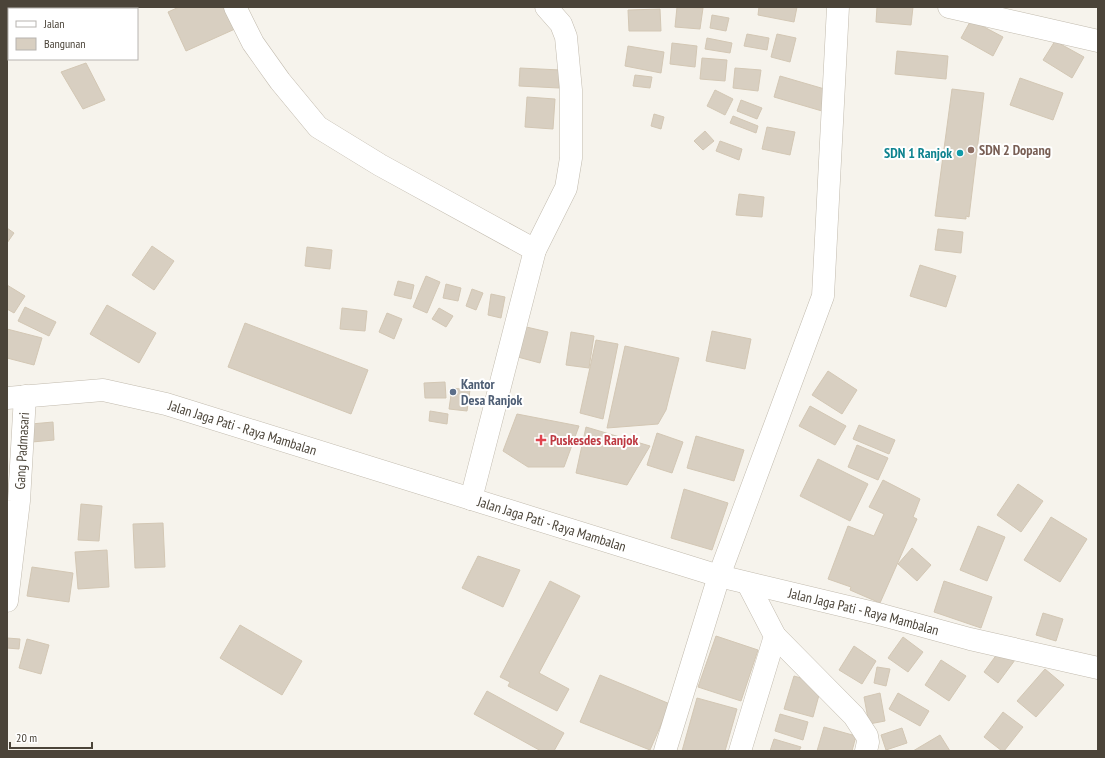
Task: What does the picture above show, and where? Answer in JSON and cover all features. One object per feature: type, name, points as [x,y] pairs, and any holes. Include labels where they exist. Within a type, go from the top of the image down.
[{"type":"street","points":[[235,7],[262,56],[280,81],[318,126],[380,165],[535,250]]},
{"type":"street","points":[[472,499],[535,250],[566,188],[571,158],[571,90],[566,37],[561,24],[546,7]]},
{"type":"street","points":[[665,751],[719,576],[823,296],[838,7]]},
{"type":"street","points":[[949,7],[1098,41]]},
{"type":"street","name":"Jalan Jaga Pati - Raya Mambalan","points":[[16,397],[104,390],[151,400],[719,576],[882,615],[970,639],[1098,668]]},
{"type":"street","name":"Gang Padmasari","points":[[7,601],[19,501],[16,397]]},
{"type":"street","points":[[748,584],[775,636],[854,716],[867,736],[868,742],[866,751]]},
{"type":"street","points":[[740,751],[775,636]]},
{"type":"building","points":[[179,7],[224,7],[235,29],[186,51],[168,12]]},
{"type":"building","points":[[677,7],[703,8],[700,29],[675,27]]},
{"type":"building","points":[[759,7],[797,7],[794,22],[758,15]]},
{"type":"building","points":[[877,7],[913,7],[911,25],[876,22]]},
{"type":"building","points":[[660,9],[661,31],[629,31],[628,10]]},
{"type":"building","points":[[712,15],[729,18],[726,31],[710,28]]},
{"type":"building","points":[[971,20],[1003,37],[993,56],[961,38]]},
{"type":"building","points":[[747,34],[769,38],[767,50],[744,46]]},
{"type":"building","points":[[777,34],[796,38],[790,62],[771,57]]},
{"type":"building","points":[[707,38],[732,43],[730,53],[705,49]]},
{"type":"building","points":[[1055,41],[1084,57],[1072,78],[1043,60]]},
{"type":"building","points":[[672,43],[697,46],[695,67],[670,64]]},
{"type":"building","points":[[628,46],[664,52],[661,73],[625,66]]},
{"type":"building","points":[[897,51],[948,56],[946,79],[895,74]]},
{"type":"building","points":[[702,58],[727,60],[725,81],[700,79]]},
{"type":"building","points":[[86,63],[105,100],[83,109],[61,72]]},
{"type":"building","points":[[520,68],[560,70],[559,88],[519,86]]},
{"type":"building","points":[[735,68],[761,70],[758,91],[733,88]]},
{"type":"building","points":[[635,75],[652,77],[650,88],[633,86]]},
{"type":"building","points":[[780,76],[828,90],[822,111],[774,97]]},
{"type":"building","points":[[1020,78],[1063,93],[1053,120],[1010,105]]},
{"type":"building","name":"SDN 1 Ranjok","points":[[952,89],[984,93],[969,217],[966,216],[966,219],[935,216]]},
{"type":"building","points":[[715,90],[733,99],[725,115],[707,106]]},
{"type":"building","points":[[527,97],[555,99],[553,129],[525,127]]},
{"type":"building","points":[[741,100],[762,108],[757,119],[737,111]]},
{"type":"building","points":[[654,114],[664,117],[661,129],[651,126]]},
{"type":"building","points":[[733,116],[758,126],[756,133],[730,123]]},
{"type":"building","points":[[767,127],[795,132],[790,155],[762,149]]},
{"type":"building","points":[[705,131],[714,141],[703,150],[694,141]]},
{"type":"building","points":[[720,141],[742,149],[739,160],[716,151]]},
{"type":"building","points":[[739,194],[764,197],[762,217],[736,215]]},
{"type":"building","points":[[7,228],[14,233],[7,243]]},
{"type":"building","points":[[938,229],[963,232],[961,253],[935,250]]},
{"type":"building","points":[[152,246],[174,261],[154,290],[132,275]]},
{"type":"building","points":[[307,247],[332,250],[330,269],[305,266]]},
{"type":"building","points":[[920,265],[956,276],[946,307],[910,296]]},
{"type":"building","points":[[426,276],[440,282],[427,313],[413,307]]},
{"type":"building","points":[[398,281],[414,285],[411,299],[394,295]]},
{"type":"building","points":[[446,284],[461,288],[458,301],[443,298]]},
{"type":"building","points":[[7,285],[25,296],[14,313],[7,309]]},
{"type":"building","points":[[472,289],[483,293],[476,310],[466,306]]},
{"type":"building","points":[[491,294],[505,297],[501,318],[488,315]]},
{"type":"building","points":[[107,305],[156,333],[139,363],[90,334]]},
{"type":"building","points":[[25,307],[56,322],[49,336],[18,321]]},
{"type":"building","points":[[342,308],[367,311],[365,331],[340,329]]},
{"type":"building","points":[[439,308],[453,316],[446,327],[432,319]]},
{"type":"building","points":[[387,313],[402,319],[394,339],[379,332]]},
{"type":"building","points":[[245,323],[368,370],[351,414],[228,367]]},
{"type":"building","points":[[522,326],[548,332],[540,363],[514,356]]},
{"type":"building","points":[[7,329],[42,338],[34,365],[7,358]]},
{"type":"building","points":[[712,331],[751,339],[745,369],[706,361]]},
{"type":"building","points":[[571,332],[594,336],[589,368],[566,365]]},
{"type":"building","points":[[596,340],[618,344],[603,419],[580,413]]},
{"type":"building","points":[[625,346],[679,358],[666,410],[658,424],[607,428]]},
{"type":"building","points":[[828,371],[857,390],[842,414],[812,395]]},
{"type":"building","points":[[445,382],[446,398],[425,398],[424,383]]},
{"type":"building","name":"Kantor Desa Ranjok","points":[[452,388],[470,390],[467,411],[449,409]]},
{"type":"building","points":[[810,406],[846,426],[835,445],[799,426]]},
{"type":"building","points":[[430,411],[448,414],[447,424],[429,421]]},
{"type":"building","name":"Puskesdes Ranjok","points":[[517,414],[579,426],[564,467],[528,467],[503,451]]},
{"type":"building","points":[[53,422],[54,440],[32,442],[31,424]]},
{"type":"building","points":[[859,425],[895,440],[889,454],[853,439]]},
{"type":"building","points":[[586,427],[650,446],[627,485],[576,473]]},
{"type":"building","points":[[657,433],[683,442],[672,473],[647,465]]},
{"type":"building","points":[[696,436],[744,450],[734,481],[687,468]]},
{"type":"building","points":[[857,445],[888,458],[878,480],[848,467]]},
{"type":"building","points":[[818,459],[868,484],[850,521],[800,496]]},
{"type":"building","points":[[883,480],[920,499],[913,517],[917,519],[880,603],[850,590],[851,587],[828,579],[848,526],[874,536],[884,514],[869,507]]},
{"type":"building","points":[[1018,484],[1043,501],[1021,532],[997,515]]},
{"type":"building","points":[[684,489],[728,503],[712,550],[671,538]]},
{"type":"building","points":[[81,504],[102,506],[99,541],[78,540]]},
{"type":"building","points":[[1051,517],[1087,539],[1060,582],[1024,560]]},
{"type":"building","points":[[163,523],[165,567],[135,568],[133,524]]},
{"type":"building","points":[[978,526],[1005,537],[987,581],[960,570]]},
{"type":"building","points":[[912,548],[931,565],[917,581],[898,564]]},
{"type":"building","points":[[107,550],[109,587],[78,589],[75,552]]},
{"type":"building","points":[[478,556],[520,570],[503,607],[462,588]]},
{"type":"building","points":[[32,567],[73,573],[69,602],[27,596]]},
{"type":"building","points":[[550,581],[580,596],[539,673],[569,689],[557,711],[508,686],[510,682],[500,677]]},
{"type":"building","points":[[944,581],[992,597],[981,628],[934,612]]},
{"type":"building","points":[[1043,613],[1063,619],[1056,641],[1036,635]]},
{"type":"building","points":[[240,625],[302,661],[282,695],[220,658]]},
{"type":"building","points":[[716,636],[758,650],[741,701],[698,687]]},
{"type":"building","points":[[903,637],[923,652],[908,672],[888,658]]},
{"type":"building","points":[[7,638],[20,639],[19,649],[7,648]]},
{"type":"building","points":[[27,639],[49,645],[41,674],[19,668]]},
{"type":"building","points":[[854,646],[876,661],[862,684],[839,670]]},
{"type":"building","points":[[1000,650],[1015,660],[998,683],[984,672]]},
{"type":"building","points":[[941,660],[966,676],[949,701],[925,685]]},
{"type":"building","points":[[877,667],[890,669],[886,686],[874,683]]},
{"type":"building","points":[[1045,669],[1064,685],[1036,717],[1017,701]]},
{"type":"building","points":[[600,675],[670,704],[650,750],[580,722]]},
{"type":"building","points":[[794,676],[822,684],[813,717],[784,709]]},
{"type":"building","points":[[487,691],[564,733],[554,751],[541,751],[474,714]]},
{"type":"building","points":[[880,693],[885,721],[869,724],[864,697]]},
{"type":"building","points":[[898,693],[929,711],[920,726],[889,709]]},
{"type":"building","points":[[697,698],[737,709],[725,751],[682,751]]},
{"type":"building","points":[[1003,712],[1023,727],[1004,751],[1002,751],[984,737]]},
{"type":"building","points":[[780,714],[808,722],[803,740],[775,731]]},
{"type":"building","points":[[824,727],[856,736],[852,751],[817,751]]},
{"type":"building","points":[[902,728],[907,743],[886,750],[881,735]]},
{"type":"building","points":[[940,735],[950,751],[913,751]]},
{"type":"building","points":[[774,739],[801,747],[799,751],[770,751]]},
{"type":"place","name":"SDN 2 Dopang","points":[[971,150]]},
{"type":"place","name":"SDN 1 Ranjok","points":[[960,153]]},
{"type":"place","name":"Kantor Desa Ranjok","points":[[453,392]]},
{"type":"place","name":"Puskesdes Ranjok","points":[[541,440]]}]
